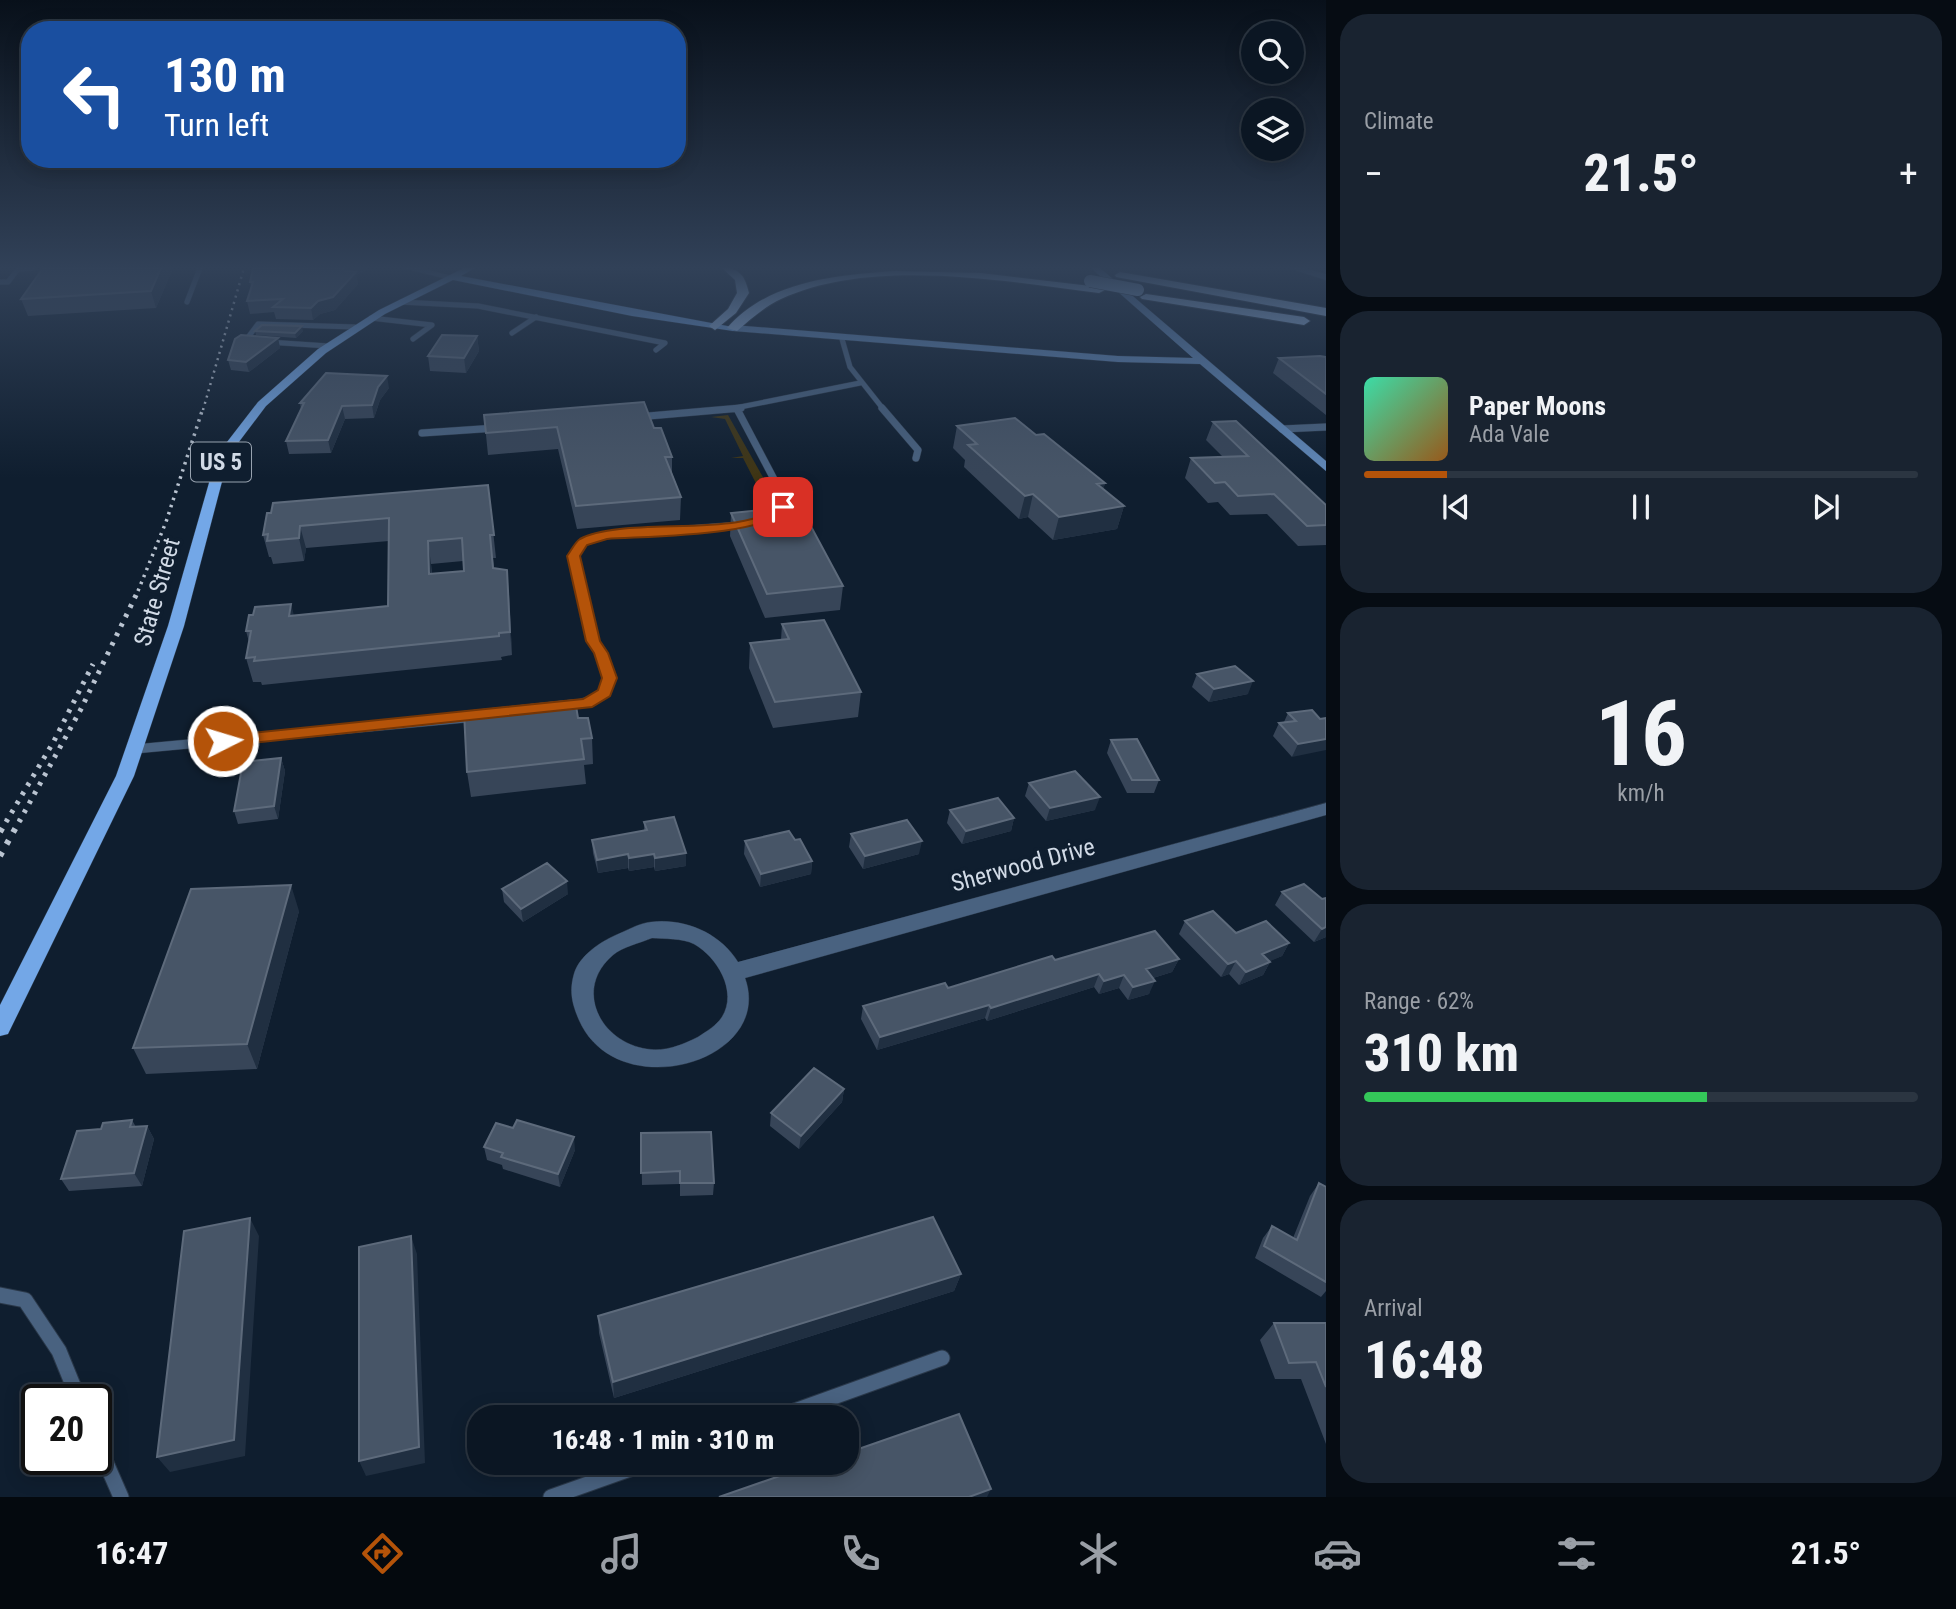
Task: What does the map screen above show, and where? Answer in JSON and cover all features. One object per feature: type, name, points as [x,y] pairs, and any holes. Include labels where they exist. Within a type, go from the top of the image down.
[{"type":"main road","name":"State Street","points":[[0,1027],[41,940],[107,815],[135,749],[176,626],[223,455],[267,399],[340,338]]},
{"type":"main road","points":[[831,338],[1164,362],[1204,361]]},
{"type":"main road","points":[[1177,338],[1326,467]]},
{"type":"street","name":"Sherwood Drive","points":[[734,972],[1326,808]]},
{"type":"street","points":[[650,930],[688,935],[720,953],[734,972],[739,991],[736,1012],[725,1031],[707,1046],[684,1056],[658,1059],[632,1056],[601,1038],[582,1011],[580,988],[588,967],[603,949],[625,936],[650,930]]},
{"type":"lane","points":[[248,338],[246,340],[281,340],[293,344],[328,346]]},
{"type":"lane","points":[[293,344],[299,338]]},
{"type":"lane","points":[[303,345],[311,338]]},
{"type":"lane","points":[[639,338],[665,343],[656,350]]},
{"type":"lane","points":[[842,339],[844,360],[860,383],[910,436],[918,450],[916,458]]},
{"type":"lane","points":[[632,418],[737,409],[860,383]]},
{"type":"lane","points":[[737,409],[776,483],[783,507],[766,519]]},
{"type":"lane","points":[[1282,429],[1326,426]]},
{"type":"lane","points":[[422,433],[500,427]]},
{"type":"lane","points":[[555,709],[578,706],[596,699],[609,685],[606,666],[593,641],[574,556],[583,543],[617,534],[751,524]]},
{"type":"lane","points":[[135,749],[481,716]]},
{"type":"lane","points":[[0,1294],[25,1300],[59,1351],[72,1384]]},
{"type":"lane","points":[[811,1405],[942,1358]]},
{"type":"lane","points":[[111,1475],[121,1497]]},
{"type":"lane","points":[[551,1497],[613,1475]]},
{"type":"shaded area","points":[[728,415],[764,479],[773,506],[768,512],[758,513],[755,507],[766,503],[743,458],[731,458],[743,456],[725,419],[711,417]]},
{"type":"building","points":[[278,338],[246,362],[228,360],[235,339]]},
{"type":"building","points":[[440,338],[476,338],[464,358],[428,356]]},
{"type":"building","points":[[1326,357],[1326,394],[1279,358]]},
{"type":"building","points":[[326,373],[387,376],[378,387],[372,405],[342,406],[328,440],[286,441],[304,403],[300,403]]},
{"type":"building","points":[[644,402],[654,428],[661,428],[672,457],[665,457],[681,497],[576,506],[557,427],[486,433],[484,415]]},
{"type":"building","points":[[1015,418],[1036,435],[1044,434],[1105,483],[1097,484],[1124,506],[1059,517],[1033,494],[1025,496],[968,445],[977,444],[957,426]]},
{"type":"building","points":[[1236,421],[1326,505],[1326,525],[1307,526],[1274,494],[1238,496],[1225,482],[1215,483],[1191,458],[1248,456],[1213,422]]},
{"type":"building","points":[[488,485],[494,535],[490,535],[493,568],[507,570],[510,632],[499,633],[499,636],[254,661],[255,657],[246,658],[251,631],[246,631],[249,615],[253,615],[255,607],[291,604],[289,616],[388,606],[389,518],[300,526],[299,538],[267,541],[268,534],[263,535],[267,513],[271,513],[273,503]],"holes":[[[462,538],[464,571],[429,574],[428,541]]]},
{"type":"building","points":[[800,506],[843,586],[767,594],[731,513]]},
{"type":"building","points":[[824,620],[861,692],[775,702],[750,643],[789,639],[782,624]]},
{"type":"building","points":[[1235,666],[1253,681],[1214,689],[1197,674]]},
{"type":"building","points":[[575,700],[578,718],[588,718],[592,738],[581,739],[584,759],[467,772],[464,712]]},
{"type":"building","points":[[1312,710],[1320,719],[1326,718],[1326,739],[1298,744],[1279,723],[1296,721],[1288,713]]},
{"type":"building","points":[[1137,739],[1159,780],[1132,780],[1111,740]]},
{"type":"building","points":[[281,758],[274,806],[234,811],[243,762]]},
{"type":"building","points":[[1075,771],[1100,797],[1050,808],[1029,783]]},
{"type":"building","points":[[998,798],[1014,818],[966,831],[950,810]]},
{"type":"building","points":[[674,817],[686,853],[655,858],[654,854],[629,858],[628,854],[597,860],[592,840],[647,830],[644,822]]},
{"type":"building","points":[[907,820],[922,841],[865,856],[851,834]]},
{"type":"building","points":[[789,831],[795,840],[800,839],[812,861],[761,874],[745,841]]},
{"type":"building","points":[[547,863],[567,881],[521,909],[502,889]]},
{"type":"building","points":[[1304,884],[1322,899],[1326,898],[1326,927],[1322,929],[1282,892]]},
{"type":"building","points":[[291,885],[247,1044],[133,1048],[191,889]]},
{"type":"building","points":[[1213,911],[1236,933],[1266,921],[1289,943],[1262,954],[1270,962],[1246,972],[1236,961],[1228,964],[1185,921]]},
{"type":"building","points":[[1155,931],[1179,959],[1146,969],[1155,981],[1133,987],[1124,975],[1104,981],[1099,974],[991,1008],[989,1005],[880,1037],[863,1006],[945,983],[948,988],[1052,956],[1055,960]]},
{"type":"building","points":[[814,1068],[844,1089],[801,1136],[771,1113]]},
{"type":"building","points":[[132,1120],[130,1127],[147,1126],[134,1173],[61,1179],[77,1131],[101,1129],[103,1123]]},
{"type":"building","points":[[517,1120],[574,1137],[558,1174],[501,1157],[503,1153],[484,1147],[496,1123],[513,1128]]},
{"type":"building","points":[[711,1132],[714,1183],[680,1183],[680,1171],[641,1173],[641,1133]]},
{"type":"building","points":[[1319,1183],[1326,1187],[1326,1282],[1264,1246],[1272,1226],[1297,1240]]},
{"type":"building","points":[[933,1217],[961,1274],[613,1382],[598,1316]]},
{"type":"building","points":[[250,1218],[234,1440],[157,1457],[184,1231]]},
{"type":"building","points":[[411,1236],[419,1447],[359,1461],[359,1247]]},
{"type":"building","points":[[1274,1323],[1326,1323],[1326,1387],[1316,1362],[1289,1363]]},
{"type":"building","points":[[959,1414],[991,1489],[969,1497],[719,1497],[782,1475],[859,1475],[859,1449]]},
{"type":"railway","points":[[203,410],[224,338]]},
{"type":"railway","points":[[138,591],[166,522],[203,408]]},
{"type":"railway","points":[[19,822],[81,709],[139,589]]},
{"type":"railway","points":[[6,822],[54,741],[93,664]]},
{"type":"railway","points":[[0,832],[7,820]]},
{"type":"railway","points":[[0,856],[20,820]]},
{"type":"route","points":[[223,741],[360,729],[587,703],[605,693],[610,678],[601,653],[593,641],[574,556],[576,550],[583,543],[606,535],[751,524],[778,513],[783,507]]}]
